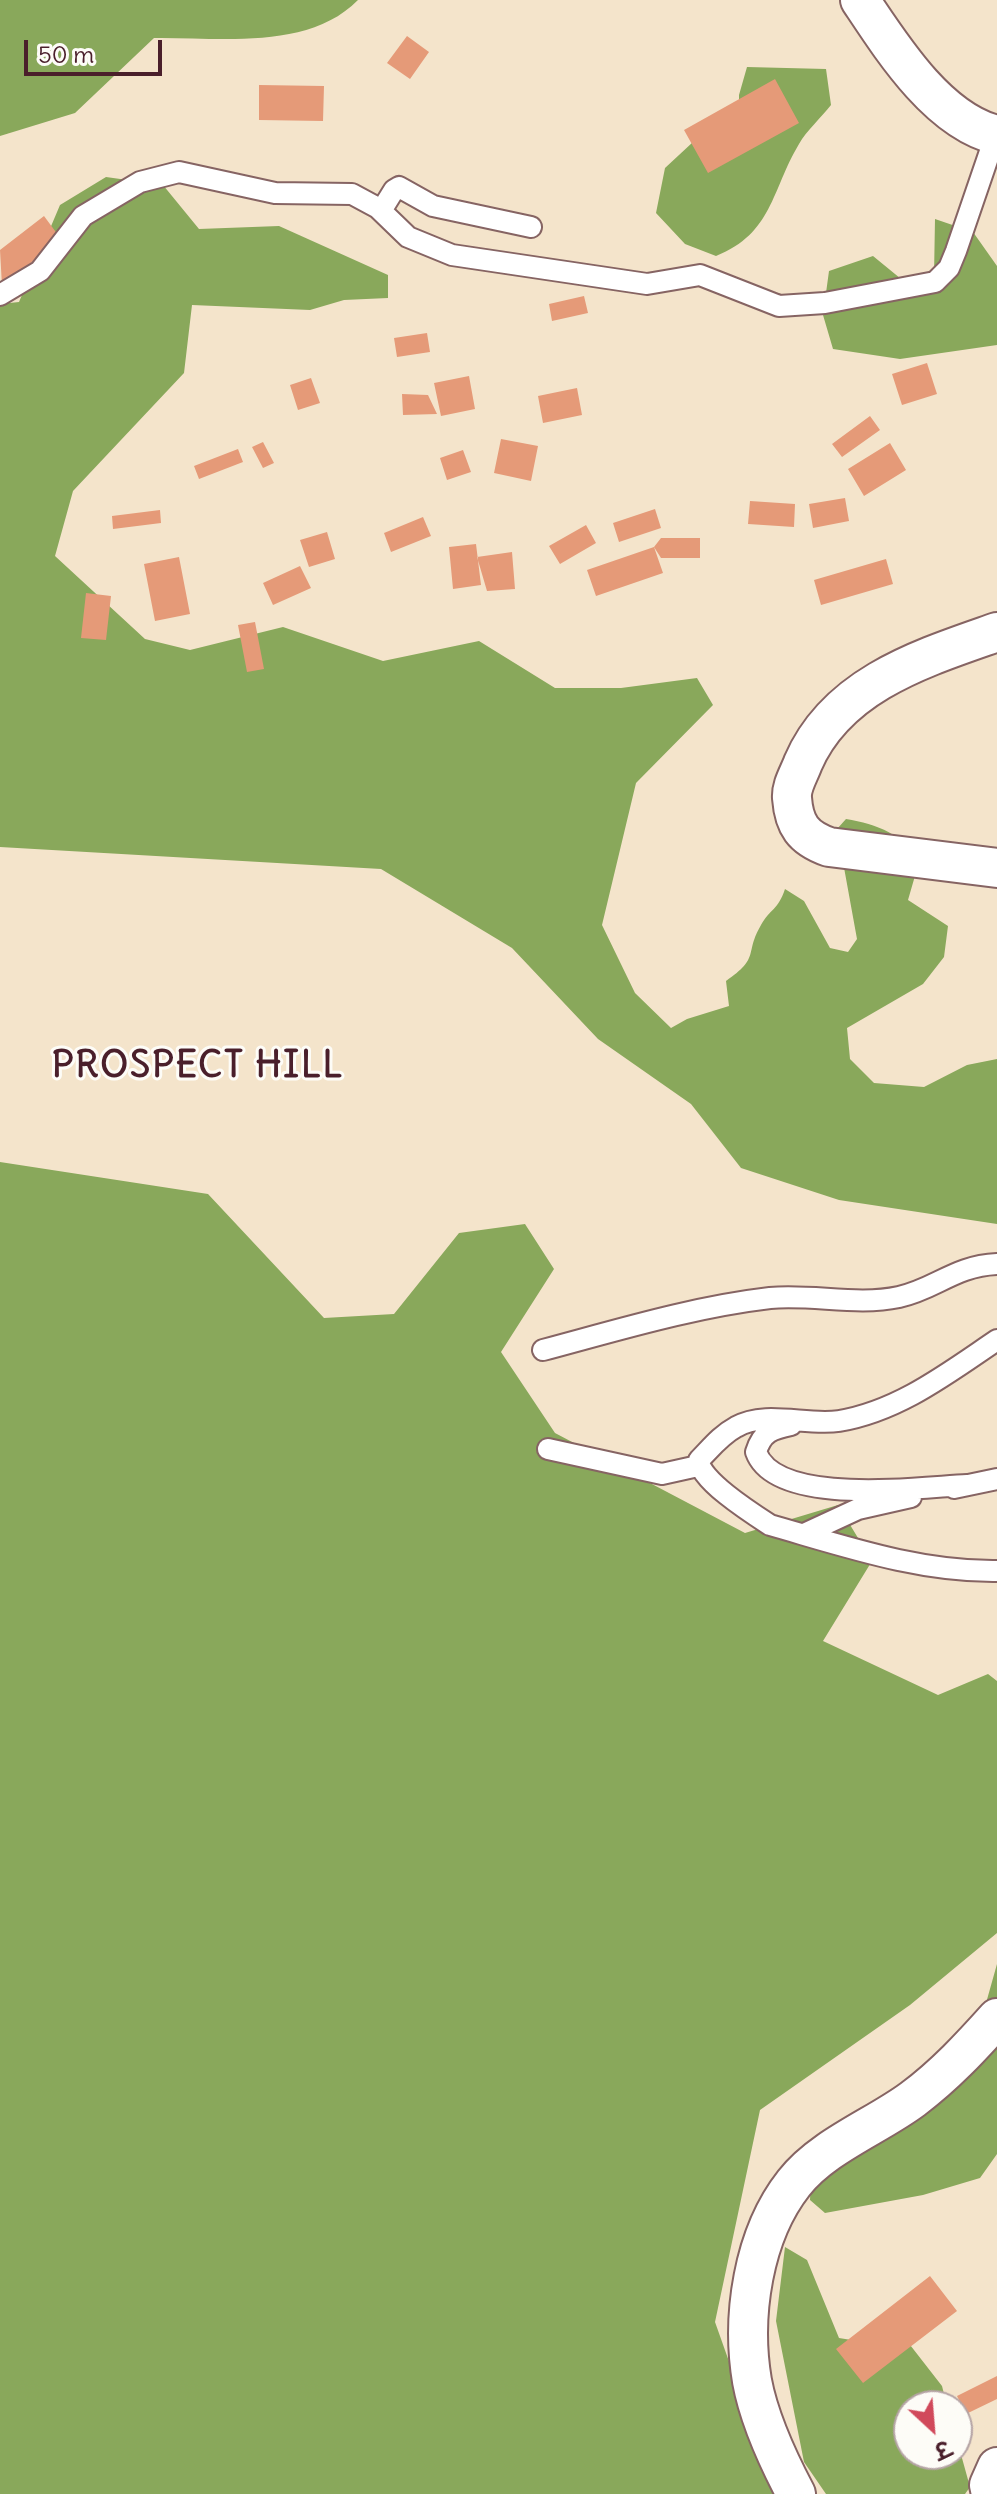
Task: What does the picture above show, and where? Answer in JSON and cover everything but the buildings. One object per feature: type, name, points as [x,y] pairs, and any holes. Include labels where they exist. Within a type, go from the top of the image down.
[{"type":"highway","points":[[860,0],[901,56],[953,115],[967,125],[997,134]]},
{"type":"highway","points":[[997,632],[894,672],[853,697],[826,723],[792,791],[794,820],[809,840],[829,847],[997,868]]},
{"type":"highway","points":[[796,2494],[779,2462],[752,2382],[749,2329],[756,2261],[770,2224],[795,2181],[844,2141],[912,2100],[958,2061],[997,2018]]},
{"type":"highway","points":[[991,2494],[989,2485],[997,2467]]},
{"type":"street","points":[[0,295],[20,286],[40,271],[83,216],[140,182],[179,172],[275,193],[352,194],[381,211],[408,237],[452,255],[647,284],[700,275],[779,306],[800,307],[935,282],[949,268],[997,134]]},
{"type":"street","points":[[381,211],[394,190],[401,188],[433,206],[531,227]]},
{"type":"street","points":[[543,1350],[690,1311],[773,1298],[878,1300],[902,1297],[972,1265],[997,1264]]},
{"type":"street","points":[[997,1340],[924,1389],[882,1408],[838,1421],[755,1420],[736,1427],[699,1460],[698,1466],[703,1475],[770,1525],[940,1569],[997,1571]]},
{"type":"street","points":[[810,1421],[770,1430],[759,1440],[757,1456],[769,1471],[784,1479],[832,1489],[967,1485]]},
{"type":"street","points":[[548,1449],[662,1474],[698,1466]]},
{"type":"street","points":[[804,1534],[858,1509],[997,1479]]},
{"type":"green space","points":[[0,0],[358,0],[338,16],[289,34],[234,39],[154,38],[75,113],[0,136]]},
{"type":"green space","points":[[747,67],[826,69],[831,105],[799,144],[760,223],[735,247],[716,256],[685,244],[656,213],[665,168],[693,142],[739,127],[739,95]]},
{"type":"green space","points":[[106,177],[163,185],[199,229],[279,226],[388,275],[388,298],[344,300],[310,310],[192,305],[184,373],[73,491],[55,556],[145,639],[190,650],[283,627],[383,661],[479,641],[555,688],[621,688],[697,678],[713,705],[636,783],[602,925],[635,993],[671,1028],[687,1019],[729,1006],[726,981],[748,960],[761,925],[780,901],[785,889],[804,901],[830,948],[848,952],[857,939],[837,829],[846,819],[889,832],[906,845],[919,862],[908,900],[948,926],[944,957],[923,984],[847,1028],[850,1059],[874,1083],[924,1087],[967,1065],[997,1059],[997,1224],[839,1200],[741,1168],[691,1104],[598,1039],[512,948],[381,869],[0,847],[0,304],[19,302],[60,205]]},
{"type":"green space","points":[[935,219],[973,232],[997,266],[997,345],[900,359],[833,349],[823,315],[829,271],[873,256],[906,283],[934,276]]},
{"type":"green space","points":[[0,1162],[208,1194],[324,1318],[394,1314],[459,1233],[525,1224],[554,1269],[501,1352],[555,1433],[745,1533],[838,1505],[872,1561],[823,1641],[938,1695],[988,1674],[997,1681],[997,1933],[910,2005],[760,2110],[715,2322],[776,2494],[0,2494]]},
{"type":"green space","points":[[997,1964],[997,2154],[980,2178],[923,2195],[825,2213],[810,2200],[812,2150],[972,2053]]},
{"type":"green space","points":[[785,2247],[807,2260],[839,2338],[876,2344],[907,2341],[942,2386],[943,2390],[893,2390],[893,2470],[965,2470],[970,2487],[965,2494],[826,2494],[804,2462],[776,2321]]},
{"type":"district","name":"PROSPECT HILL","points":[[198,1067]]}]
